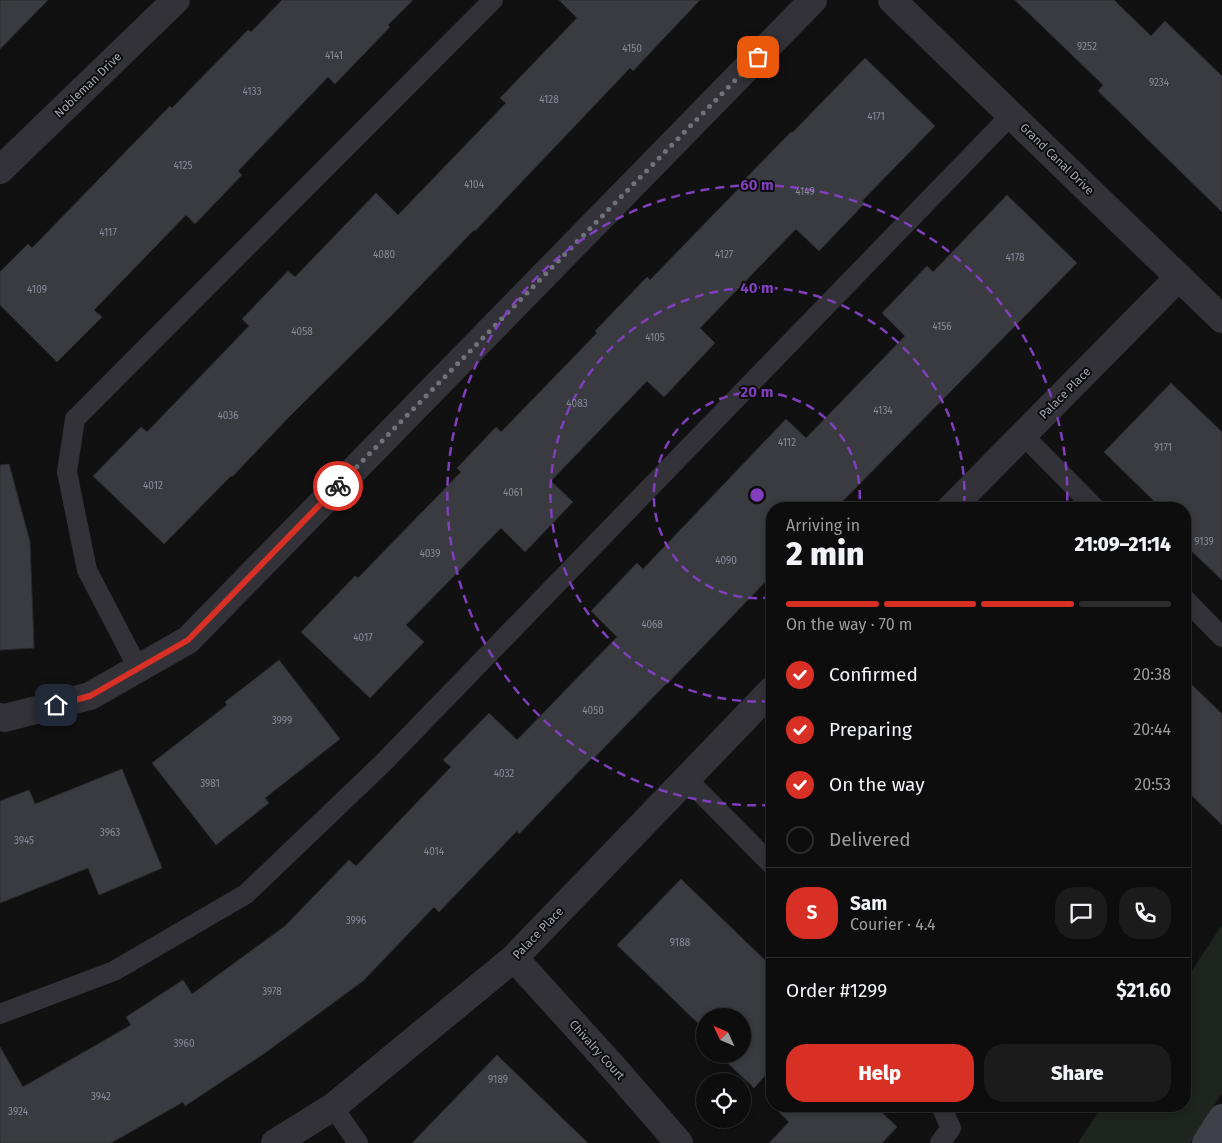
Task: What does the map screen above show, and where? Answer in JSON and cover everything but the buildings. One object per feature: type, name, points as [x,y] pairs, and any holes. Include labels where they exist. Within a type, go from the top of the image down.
[{"type":"main road","points":[[1206,1143],[1222,1118]]},
{"type":"street","name":"Nobleman Drive","points":[[0,170],[176,0]]},
{"type":"street","points":[[0,717],[5,718],[90,696],[188,640],[813,0]]},
{"type":"street","name":"Grand Canal Drive","points":[[892,0],[1222,319]]},
{"type":"street","name":"Palace Place","points":[[957,502],[1179,277]]},
{"type":"street","name":"Palace Place","points":[[275,1143],[333,1107],[514,958],[766,696]]},
{"type":"street","name":"Chivalry Court","points":[[514,958],[613,1067],[678,1143]]},
{"type":"lane","points":[[138,668],[87,570],[67,472],[75,419],[493,0]]},
{"type":"lane","points":[[0,1014],[114,971],[246,894],[383,763],[1011,115]]},
{"type":"lane","points":[[1023,436],[1089,502]]},
{"type":"lane","points":[[1191,605],[1222,637]]},
{"type":"lane","points":[[687,779],[766,859]]},
{"type":"lane","points":[[333,1107],[358,1143]]},
{"type":"lane","points":[[940,1143],[951,1128],[944,1112]]},
{"type":"shaded area","points":[[1222,925],[1222,1093],[1190,1143],[1078,1143],[1098,1112],[1191,1112],[1191,972]]},
{"type":"way so far","points":[[338,486],[758,57]]},
{"type":"route","points":[[56,705],[90,696],[188,640],[338,486]]}]
